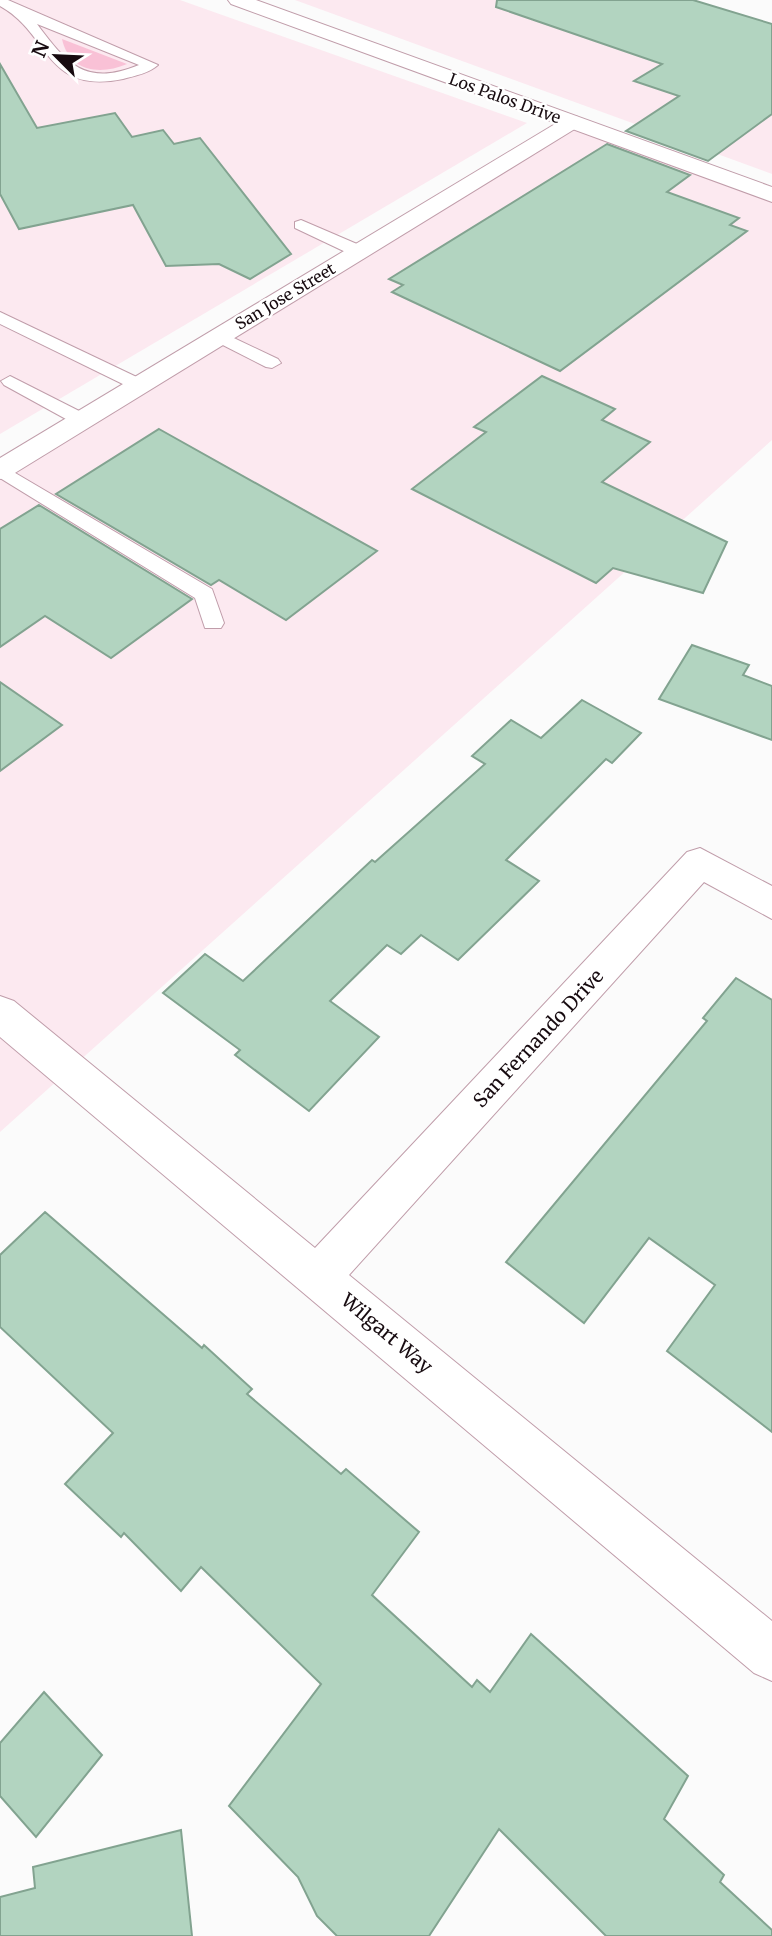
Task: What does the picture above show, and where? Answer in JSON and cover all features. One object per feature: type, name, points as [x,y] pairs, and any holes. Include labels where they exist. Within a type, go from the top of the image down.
[{"type":"street","name":"Los Palos Drive","points":[[238,0],[772,194]]},
{"type":"street","name":"San Jose Street","points":[[0,470],[570,122]]},
{"type":"street","name":"San Fernando Drive","points":[[319,1276],[701,862],[772,904]]},
{"type":"street","name":"Wilgart Way","points":[[0,1013],[772,1655]]},
{"type":"lane","points":[[0,1],[22,13],[151,65],[130,75],[113,78],[68,69],[60,64],[22,13]]},
{"type":"lane","points":[[301,225],[358,251]]},
{"type":"lane","points":[[0,317],[139,385]]},
{"type":"lane","points":[[219,336],[272,363]]},
{"type":"lane","points":[[10,380],[82,420]]},
{"type":"lane","points":[[0,470],[205,594],[213,623]]},
{"type":"shaded area","points":[[0,0],[180,0],[527,123],[0,434]]},
{"type":"shaded area","points":[[295,0],[588,0],[772,60],[772,174]]},
{"type":"shaded area","points":[[62,39],[127,64],[106,70],[87,68],[71,58]]},
{"type":"shaded area","points":[[570,122],[772,195],[772,440],[0,1132],[0,470]]},
{"type":"building","points":[[497,0],[693,0],[772,24],[772,114],[708,161],[626,131],[679,96],[634,81],[662,64],[496,7]]},
{"type":"building","points":[[0,64],[37,128],[115,113],[132,137],[163,130],[174,144],[200,138],[291,254],[250,279],[219,264],[166,266],[133,205],[19,229],[0,194]]},
{"type":"building","points":[[607,144],[690,175],[667,192],[739,218],[730,225],[747,231],[560,371],[392,292],[403,285],[389,279]]},
{"type":"building","points":[[542,376],[615,409],[602,420],[650,442],[602,482],[727,542],[703,593],[613,568],[596,583],[412,489],[486,432],[474,427]]},
{"type":"building","points":[[159,429],[377,551],[286,620],[219,580],[211,585],[56,494]]},
{"type":"building","points":[[39,505],[192,599],[111,658],[45,616],[0,647],[0,529]]},
{"type":"building","points":[[692,645],[749,665],[743,675],[772,686],[772,740],[659,699]]},
{"type":"building","points":[[0,682],[62,725],[0,771]]},
{"type":"building","points":[[582,700],[641,733],[612,763],[606,759],[506,860],[539,881],[458,960],[421,935],[401,954],[387,945],[330,1001],[379,1037],[309,1111],[235,1055],[240,1050],[163,993],[205,954],[243,981],[372,860],[375,862],[485,764],[472,756],[511,720],[541,738]]},
{"type":"building","points":[[736,978],[772,1000],[772,1432],[667,1351],[715,1285],[649,1238],[584,1323],[506,1262],[707,1021],[703,1018]]},
{"type":"building","points":[[45,1212],[202,1348],[204,1345],[252,1389],[247,1394],[341,1474],[346,1469],[419,1532],[372,1595],[472,1687],[477,1680],[490,1692],[531,1634],[688,1776],[664,1819],[724,1875],[720,1882],[772,1930],[772,1936],[606,1936],[499,1829],[429,1936],[337,1936],[317,1916],[298,1877],[229,1806],[321,1684],[201,1567],[181,1591],[124,1533],[121,1537],[65,1484],[113,1433],[0,1327],[0,1255]]},
{"type":"building","points":[[44,1692],[102,1755],[36,1837],[0,1796],[0,1743]]},
{"type":"building","points":[[181,1830],[192,1936],[0,1936],[0,1897],[35,1888],[33,1867]]}]
